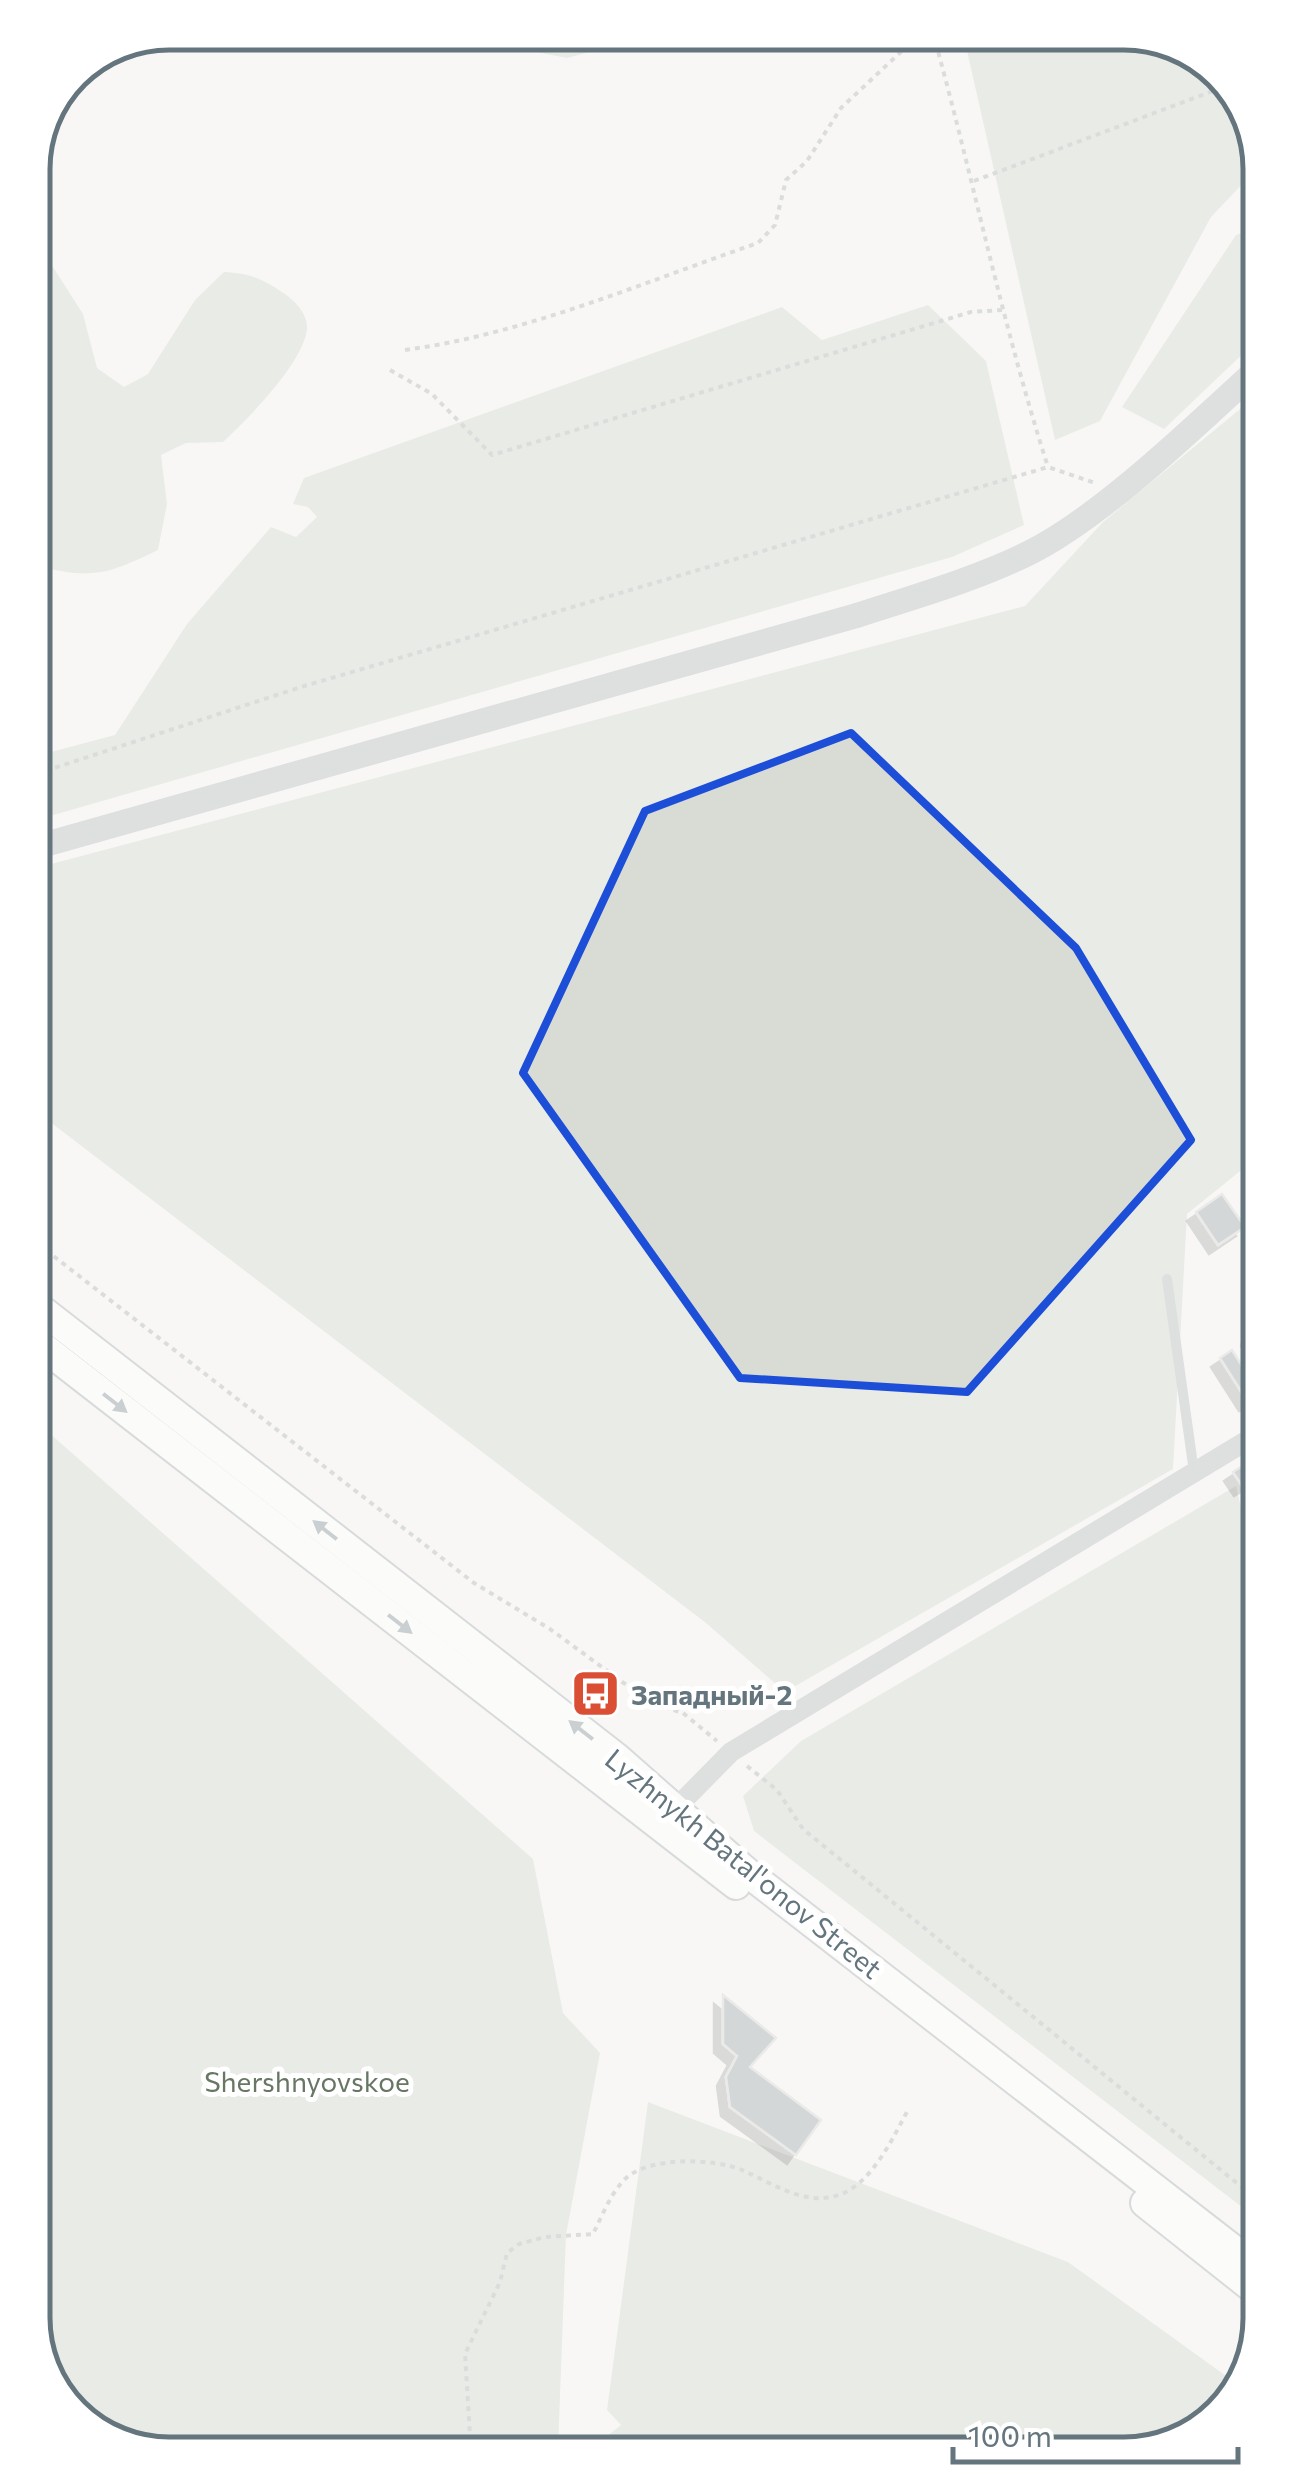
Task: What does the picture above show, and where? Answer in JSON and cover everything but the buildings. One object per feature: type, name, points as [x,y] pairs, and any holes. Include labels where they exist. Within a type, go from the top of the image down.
[{"type":"main road","name":"Lyzhnykh Batal'onov Street","points":[[50,1316],[616,1757],[667,1818],[749,1874],[1243,2247]]},
{"type":"main road","name":"Lyzhnykh Batal'onov Street","points":[[50,1352],[667,1818],[1243,2280]]},
{"type":"street","points":[[50,843],[855,616],[954,584],[1032,552],[1112,494],[1243,382]]},
{"type":"street","points":[[667,1818],[731,1752],[1243,1443]]},
{"type":"lane","points":[[1167,1279],[1194,1473]]},
{"type":"path","points":[[405,350],[440,345],[535,318],[758,243],[775,225],[786,180],[807,162],[841,108],[903,50]]},
{"type":"path","points":[[938,50],[974,180],[1002,310],[1048,467]]},
{"type":"path","points":[[974,180],[1213,91]]},
{"type":"path","points":[[390,370],[432,394],[492,455],[970,312],[1002,310]]},
{"type":"path","points":[[50,769],[301,687],[1048,467],[1088,478],[1112,494]]},
{"type":"path","points":[[50,1253],[474,1584],[550,1629],[651,1703]]},
{"type":"path","points":[[803,1828],[1243,2188]]},
{"type":"path","points":[[470,2437],[466,2354],[500,2282],[507,2253],[518,2244],[594,2234],[624,2181],[636,2171],[664,2164],[694,2160],[736,2168],[815,2200],[844,2192],[879,2160],[909,2108]]},
{"type":"highlighted area","points":[[851,733],[1076,948],[1191,1140],[967,1392],[740,1378],[523,1073],[645,811]]},
{"type":"green space","points":[[526,50],[597,50],[567,58]]},
{"type":"green space","points":[[967,50],[1132,50],[1155,54],[1183,66],[1208,85],[1227,110],[1241,146],[1243,183],[1211,217],[1100,421],[1055,440]]},
{"type":"green space","points":[[1243,232],[1243,354],[1164,429],[1122,407],[1236,235]]},
{"type":"green space","points":[[50,262],[83,314],[97,368],[124,387],[148,374],[195,300],[224,272],[261,280],[287,295],[303,312],[307,329],[304,342],[285,373],[223,442],[186,443],[161,455],[167,504],[158,550],[111,570],[70,572],[50,568]]},
{"type":"green space","points":[[928,305],[986,361],[1024,525],[952,557],[50,816],[50,752],[115,735],[187,624],[271,527],[296,537],[317,517],[308,507],[293,504],[304,478],[782,307],[822,340]]},
{"type":"green space","points":[[1243,407],[1243,1169],[1187,1214],[1173,1469],[785,1692],[706,1623],[50,1122],[50,864],[1025,606],[1103,522]]},
{"type":"green space","name":"Shershnyovskoe","points":[[50,1434],[533,1859],[563,2013],[600,2053],[566,2235],[558,2437],[161,2437],[131,2431],[103,2417],[85,2402],[66,2377],[52,2341],[50,2318]]},
{"type":"green space","points":[[1236,1486],[1243,1516],[1243,2208],[754,1831],[743,1796],[801,1741]]},
{"type":"green space","points":[[648,2102],[1068,2262],[1227,2377],[1213,2396],[1183,2421],[1147,2435],[1124,2437],[606,2437],[621,2425],[607,2410]]},
{"type":"place","name":"Западный-2","points":[[596,1694]]}]
